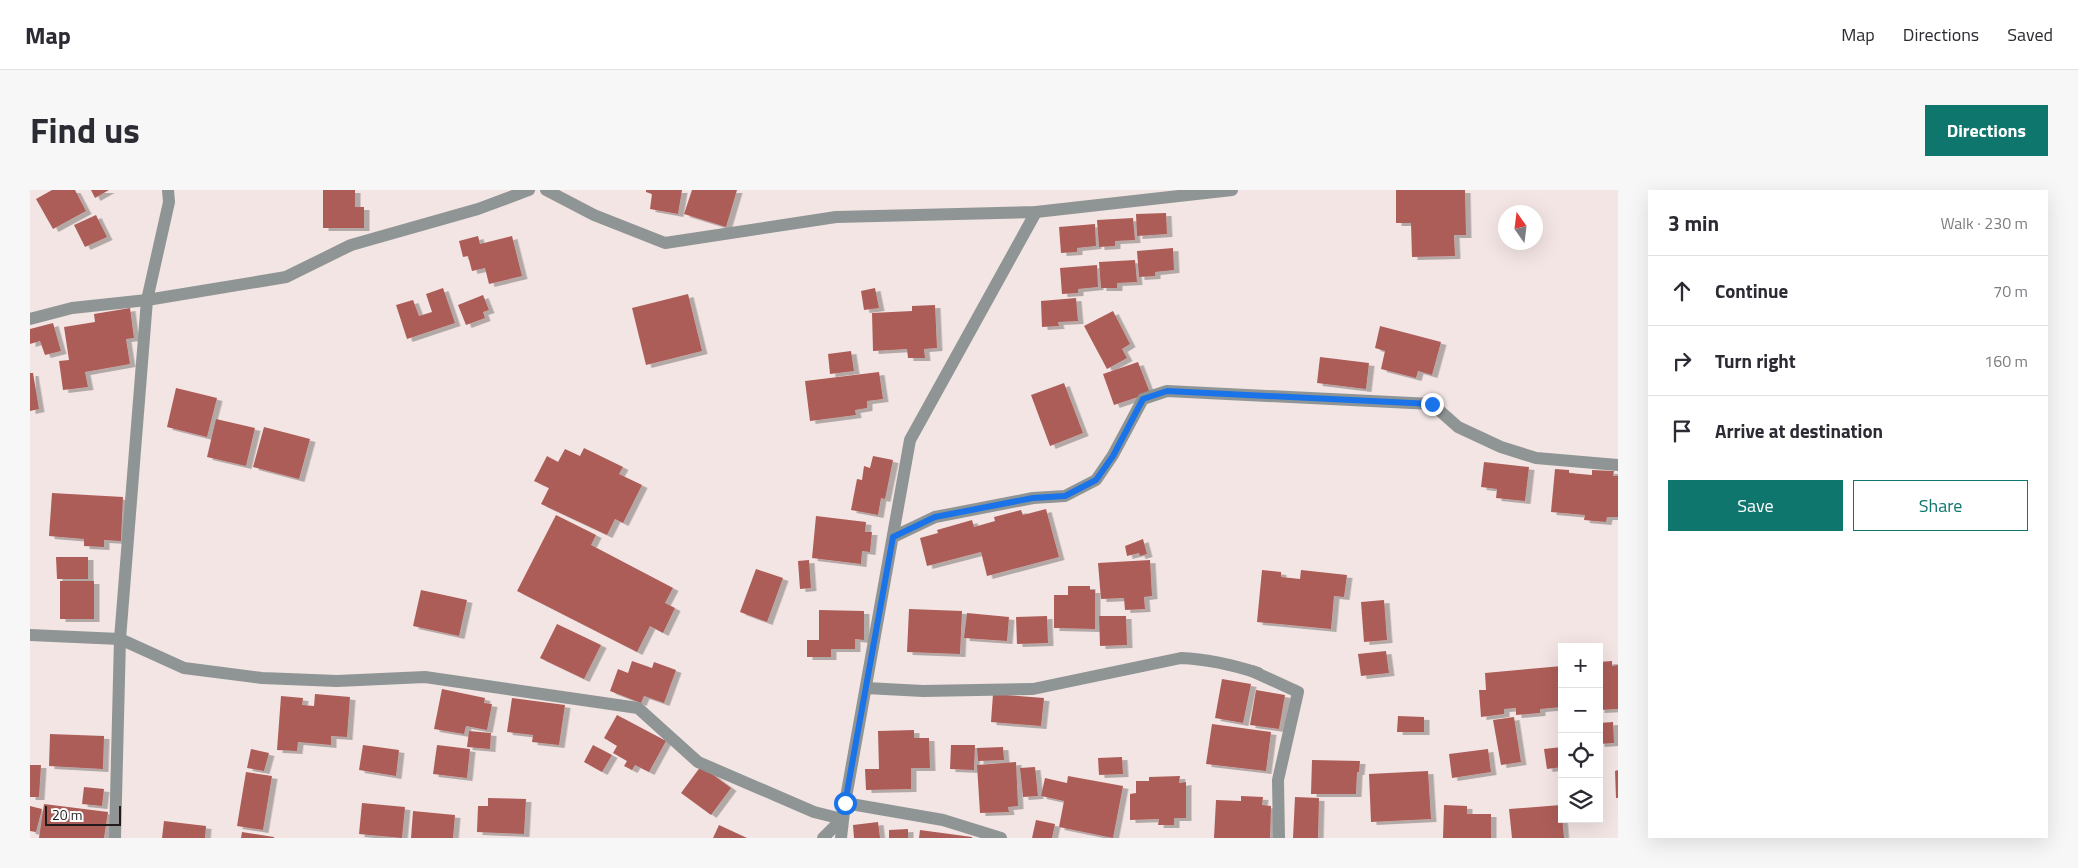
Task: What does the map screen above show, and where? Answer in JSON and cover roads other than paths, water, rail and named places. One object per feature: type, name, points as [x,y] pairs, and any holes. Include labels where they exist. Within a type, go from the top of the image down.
[{"type":"street","points":[[115,838],[120,639],[147,300],[169,202],[168,190]]},
{"type":"street","points":[[30,319],[72,308],[147,300],[286,277],[351,244],[478,209],[529,190]]},
{"type":"street","points":[[546,190],[594,215],[665,243],[836,217],[1036,212],[1232,190]]},
{"type":"street","points":[[841,838],[842,819],[910,440],[1036,212]]},
{"type":"street","points":[[893,537],[935,517],[1033,498],[1065,496],[1081,488],[1096,480],[1113,456],[1143,399],[1167,391],[1432,404],[1458,428],[1501,447],[1536,458],[1618,465]]},
{"type":"street","points":[[30,635],[120,639],[184,668],[262,678],[327,680],[425,677],[638,708],[698,762],[814,812],[842,819]]},
{"type":"street","points":[[866,688],[923,691],[1033,689],[1181,658],[1196,658],[1255,672],[1298,692],[1278,780],[1279,838]]},
{"type":"street","points":[[845,803],[943,820],[1000,838]]},
{"type":"street","points":[[823,838],[842,819]]}]
